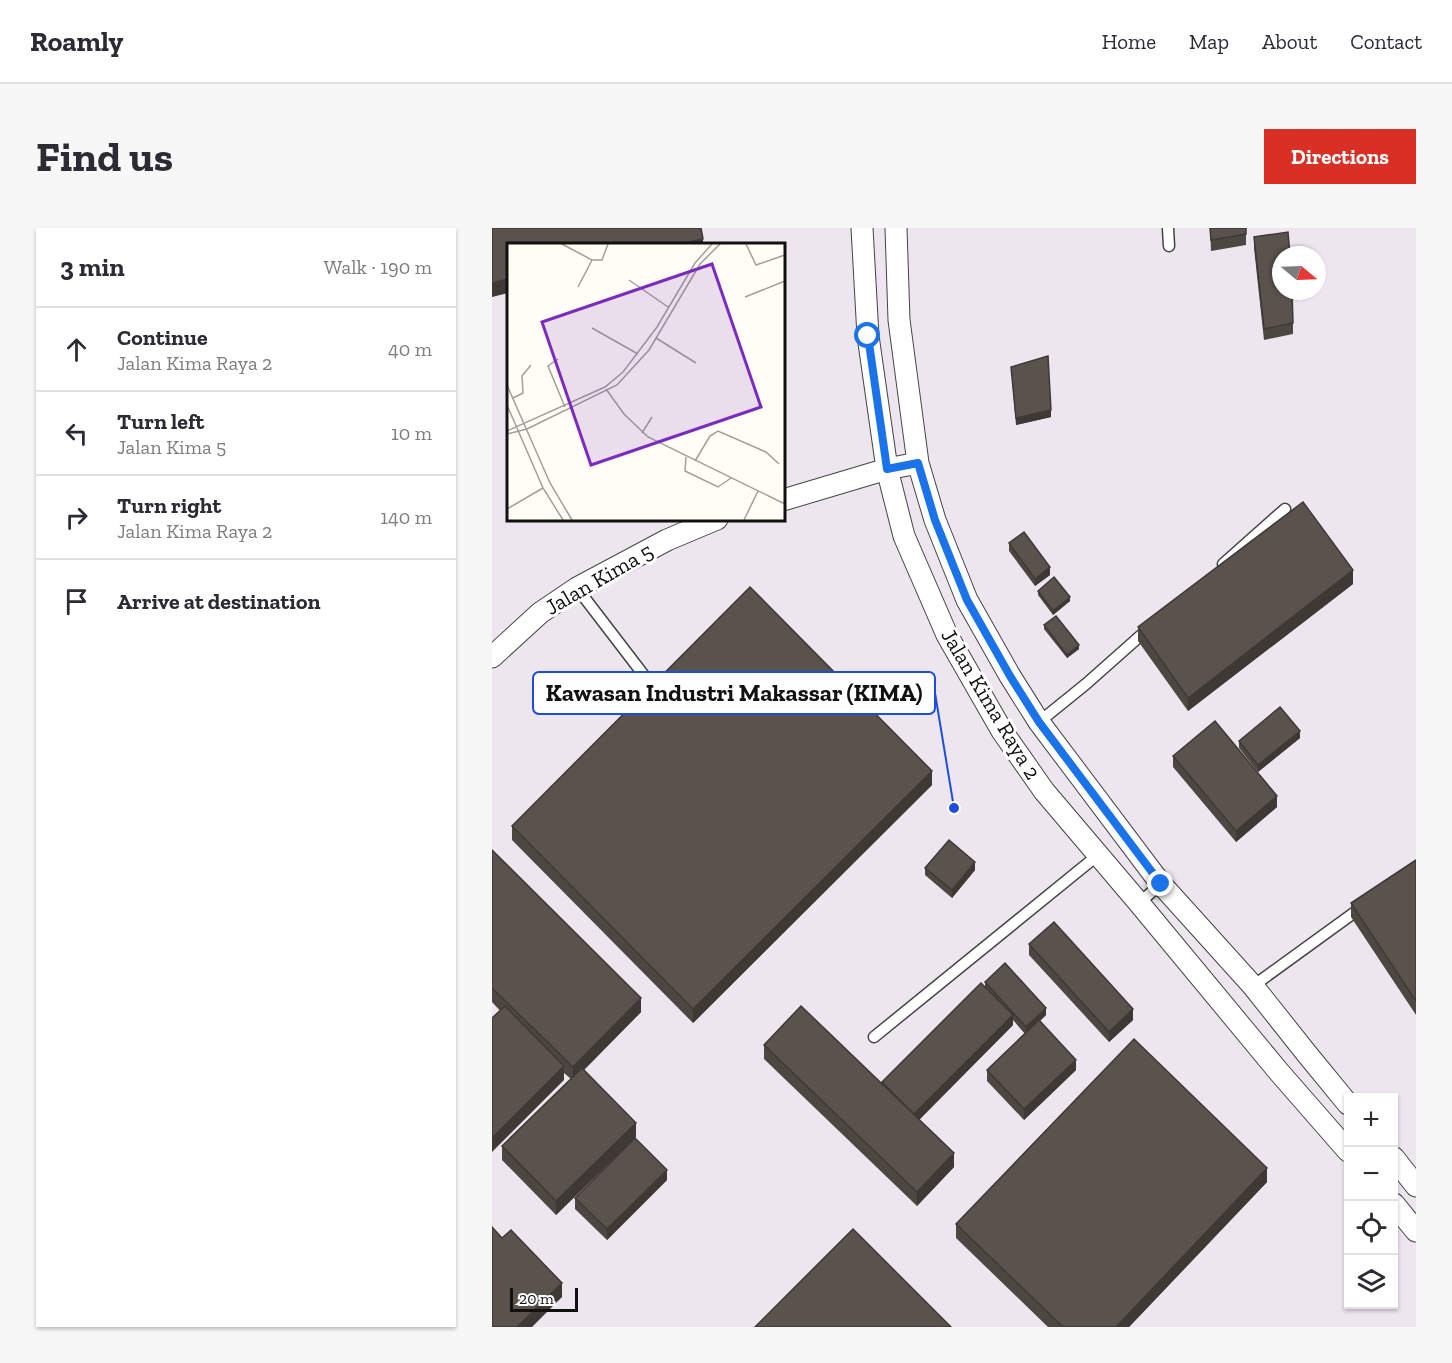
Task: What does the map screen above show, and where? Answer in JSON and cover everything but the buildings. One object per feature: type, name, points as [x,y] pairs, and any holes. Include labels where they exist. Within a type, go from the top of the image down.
[{"type":"street","name":"Jalan Kima Raya 2","points":[[862,228],[868,336],[887,469],[904,536],[947,635],[1002,731],[1044,791],[1345,1147]]},
{"type":"street","name":"Jalan Kima Raya 2","points":[[896,228],[899,320],[918,463],[935,520],[967,600],[1039,722],[1161,884],[1253,986],[1344,1099]]},
{"type":"street","points":[[784,500],[887,469],[918,463]]},
{"type":"street","name":"Jalan Kima 5","points":[[492,657],[540,614],[578,588],[667,540],[715,520]]},
{"type":"street","points":[[1398,1163],[1416,1186]]},
{"type":"street","points":[[1398,1209],[1416,1231]]},
{"type":"lane","points":[[1168,228],[1169,246]]},
{"type":"lane","points":[[1216,570],[1284,509]]},
{"type":"lane","points":[[578,588],[646,678]]},
{"type":"lane","points":[[1039,722],[1155,623]]},
{"type":"lane","points":[[874,1037],[1098,855]]},
{"type":"lane","points":[[1139,903],[1161,884]]},
{"type":"lane","points":[[1253,986],[1368,902]]},
{"type":"shaded area","points":[[492,228],[1416,228],[1416,1327],[492,1327]]},
{"type":"place","name":"Kawasan Industri Makassar (KIMA)","points":[[954,808]]},
{"type":"route","points":[[868,336],[887,469],[918,463],[935,520],[967,600],[1010,676],[1039,722],[1161,884]]}]
